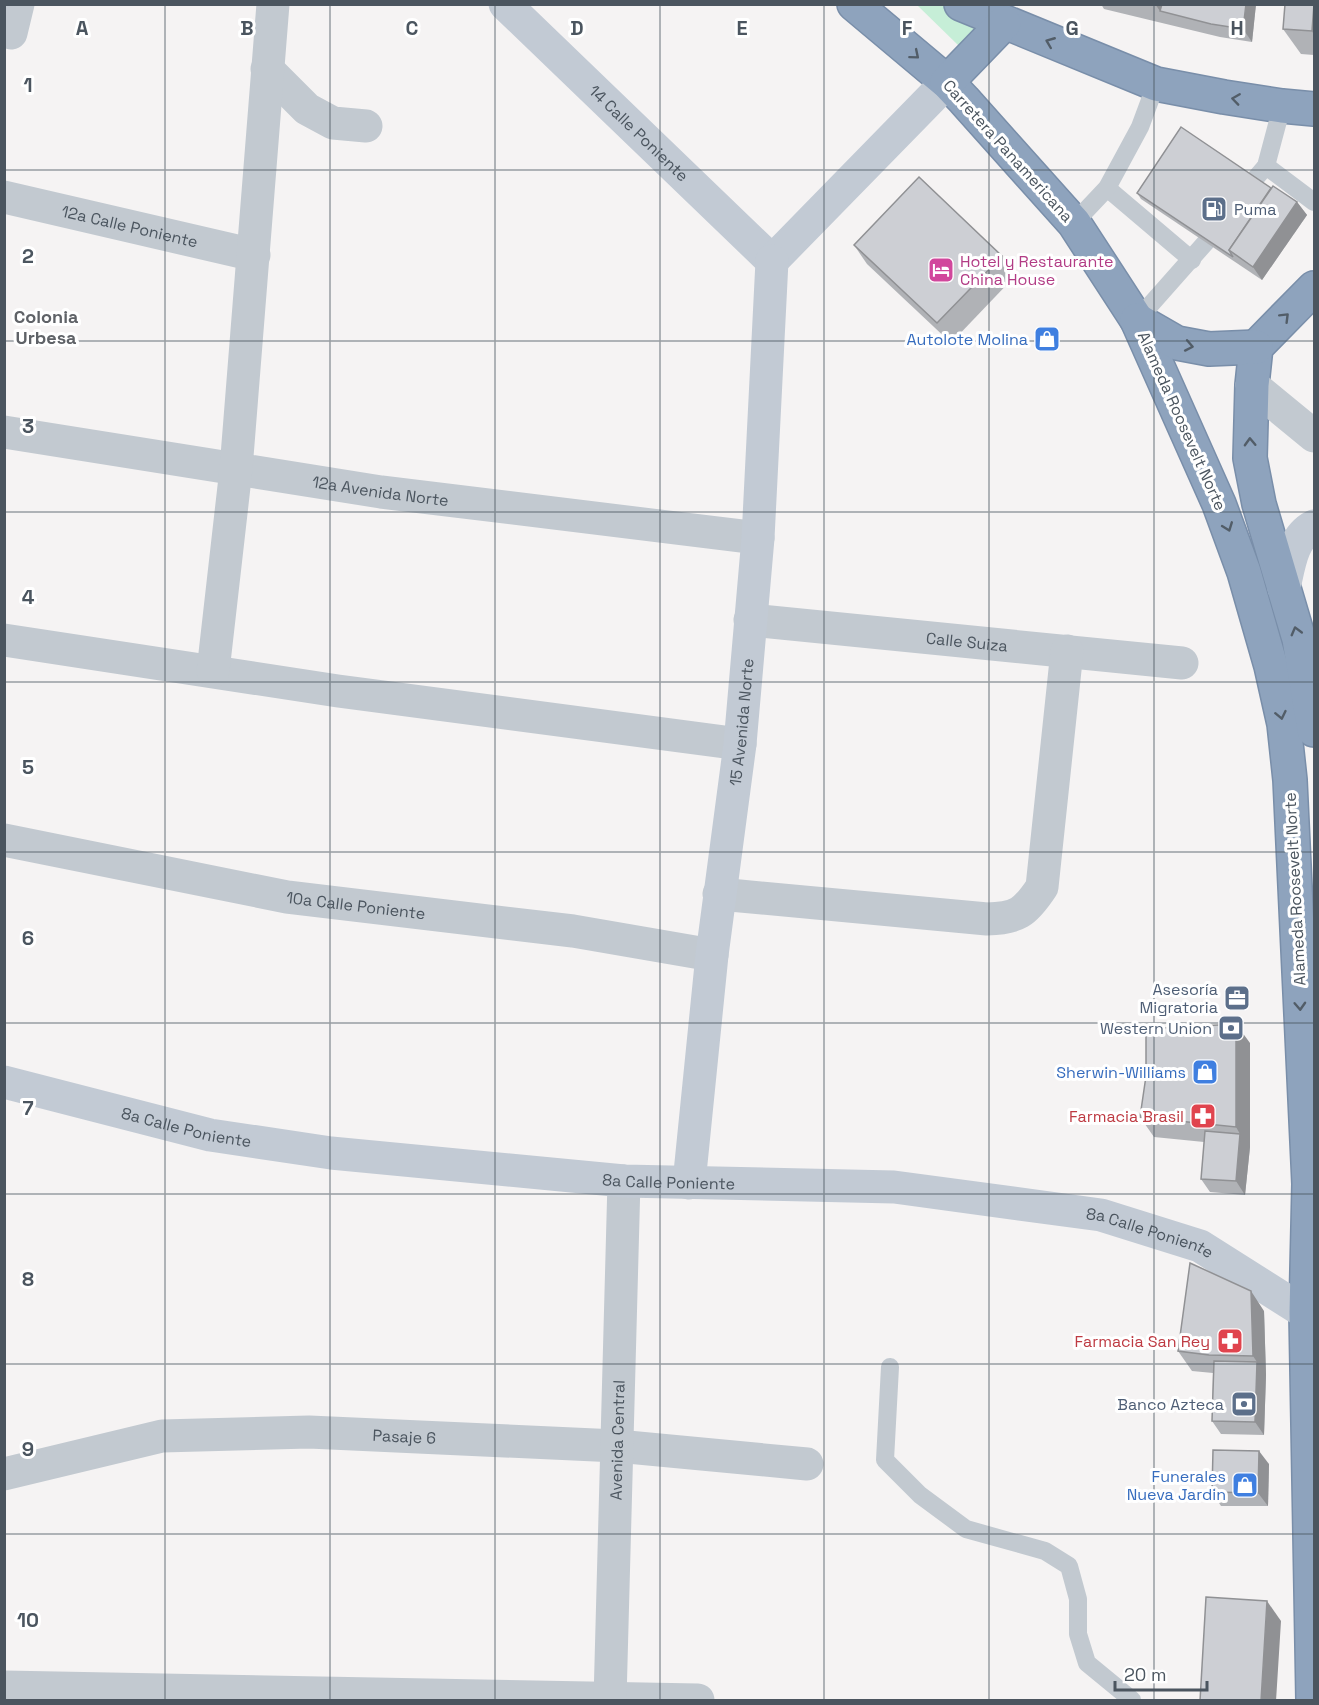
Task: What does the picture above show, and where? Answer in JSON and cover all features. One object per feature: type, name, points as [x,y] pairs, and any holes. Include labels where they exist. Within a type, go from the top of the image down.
[{"type":"highway","name":"Carretera Panamericana","points":[[854,4],[947,82],[1074,223],[1137,320]]},
{"type":"highway","points":[[961,4],[1156,84],[1282,106],[1314,109]]},
{"type":"highway","points":[[947,82],[1004,23]]},
{"type":"highway","points":[[1314,288],[1256,347],[1252,385],[1250,458],[1259,504],[1299,639],[1314,730]]},
{"type":"highway","points":[[1137,320],[1177,343],[1209,350],[1256,347]]},
{"type":"highway","name":"Alameda Roosevelt Norte","points":[[1137,320],[1220,504],[1234,541],[1261,624],[1284,724],[1290,780],[1311,1184],[1313,1701]]},
{"type":"street","points":[[4,32],[11,33],[18,4]]},
{"type":"street","points":[[213,671],[236,469],[273,4]]},
{"type":"street","name":"14 Calle Poniente","points":[[505,4],[772,261]]},
{"type":"street","points":[[267,69],[307,109],[333,123],[366,126]]},
{"type":"street","points":[[772,261],[947,82]]},
{"type":"street","name":"12a Calle Poniente","points":[[4,197],[254,255]]},
{"type":"street","name":"15 Avenida Norte","points":[[689,1183],[719,894],[740,744],[758,538],[772,261]]},
{"type":"street","points":[[1252,385],[1314,436]]},
{"type":"street","name":"12a Avenida Norte","points":[[4,432],[381,492],[758,538]]},
{"type":"street","points":[[1284,588],[1292,552],[1303,534],[1314,526]]},
{"type":"street","name":"Calle Suiza","points":[[750,620],[1182,663]]},
{"type":"street","points":[[4,640],[338,691],[740,744]]},
{"type":"street","points":[[719,894],[987,919],[1008,918],[1029,906],[1042,888],[1067,651]]},
{"type":"street","name":"10a Calle Poniente","points":[[4,840],[286,897],[573,931],[712,955]]},
{"type":"street","name":"8a Calle Poniente","points":[[4,1082],[210,1135],[331,1153],[624,1181],[894,1187],[1101,1215],[1200,1246],[1310,1315]]},
{"type":"street","name":"Avenida Central","points":[[610,1700],[624,1181]]},
{"type":"street","name":"Pasaje 6","points":[[4,1474],[162,1436],[309,1432],[617,1446],[807,1464]]},
{"type":"street","points":[[4,1687],[698,1701]]},
{"type":"lane","points":[[1074,223],[1107,188],[1140,127],[1156,84]]},
{"type":"lane","points":[[1282,106],[1260,173],[1314,202]]},
{"type":"lane","points":[[1107,188],[1192,260]]},
{"type":"lane","points":[[1137,320],[1206,242]]},
{"type":"lane","points":[[890,1367],[885,1460],[920,1495],[966,1529],[1045,1551],[1069,1566],[1078,1599],[1078,1634],[1087,1663],[1132,1701]]},
{"type":"green space","points":[[917,5],[947,5],[986,23],[959,46]]},
{"type":"building","points":[[1162,4],[1246,4],[1243,29],[1211,24],[1160,11]]},
{"type":"building","points":[[1285,4],[1314,4],[1312,31],[1283,29]]},
{"type":"building","points":[[1181,127],[1271,188],[1229,250],[1233,257],[1137,193]]},
{"type":"building","name":"Hotel y Restaurante China House","points":[[919,177],[1002,256],[937,323],[854,245]]},
{"type":"building","points":[[1273,186],[1297,202],[1253,267],[1229,250]]},
{"type":"building","points":[[1236,1024],[1236,1127],[1140,1117],[1146,1076],[1146,1029]]},
{"type":"building","points":[[1205,1131],[1240,1134],[1236,1181],[1201,1179]]},
{"type":"building","name":"Farmacia San Rey","points":[[1190,1263],[1251,1291],[1253,1356],[1209,1355],[1178,1351]]},
{"type":"building","name":"Banco Azteca","points":[[1214,1361],[1257,1362],[1255,1422],[1212,1421]]},
{"type":"building","points":[[1213,1450],[1259,1451],[1258,1493],[1212,1492]]},
{"type":"building","points":[[1206,1597],[1267,1601],[1261,1701],[1200,1701]]},
{"type":"place","name":"Puma","points":[[1214,209]]},
{"type":"place","name":"Hotel y Restaurante China House","points":[[941,270]]},
{"type":"place","name":"Autolote Molina","points":[[1047,339]]},
{"type":"place","name":"Asesoría Migratoria","points":[[1237,998]]},
{"type":"place","name":"Western Union","points":[[1231,1028]]},
{"type":"place","name":"Sherwin-Williams","points":[[1205,1072]]},
{"type":"place","name":"Farmacia Brasil","points":[[1203,1116]]},
{"type":"place","name":"Farmacia San Rey","points":[[1230,1341]]},
{"type":"place","name":"Banco Azteca","points":[[1244,1404]]},
{"type":"place","name":"Funerales Nueva Jardin","points":[[1245,1485]]},
{"type":"district","name":"Colonia Urbesa","points":[[46,326]]}]
